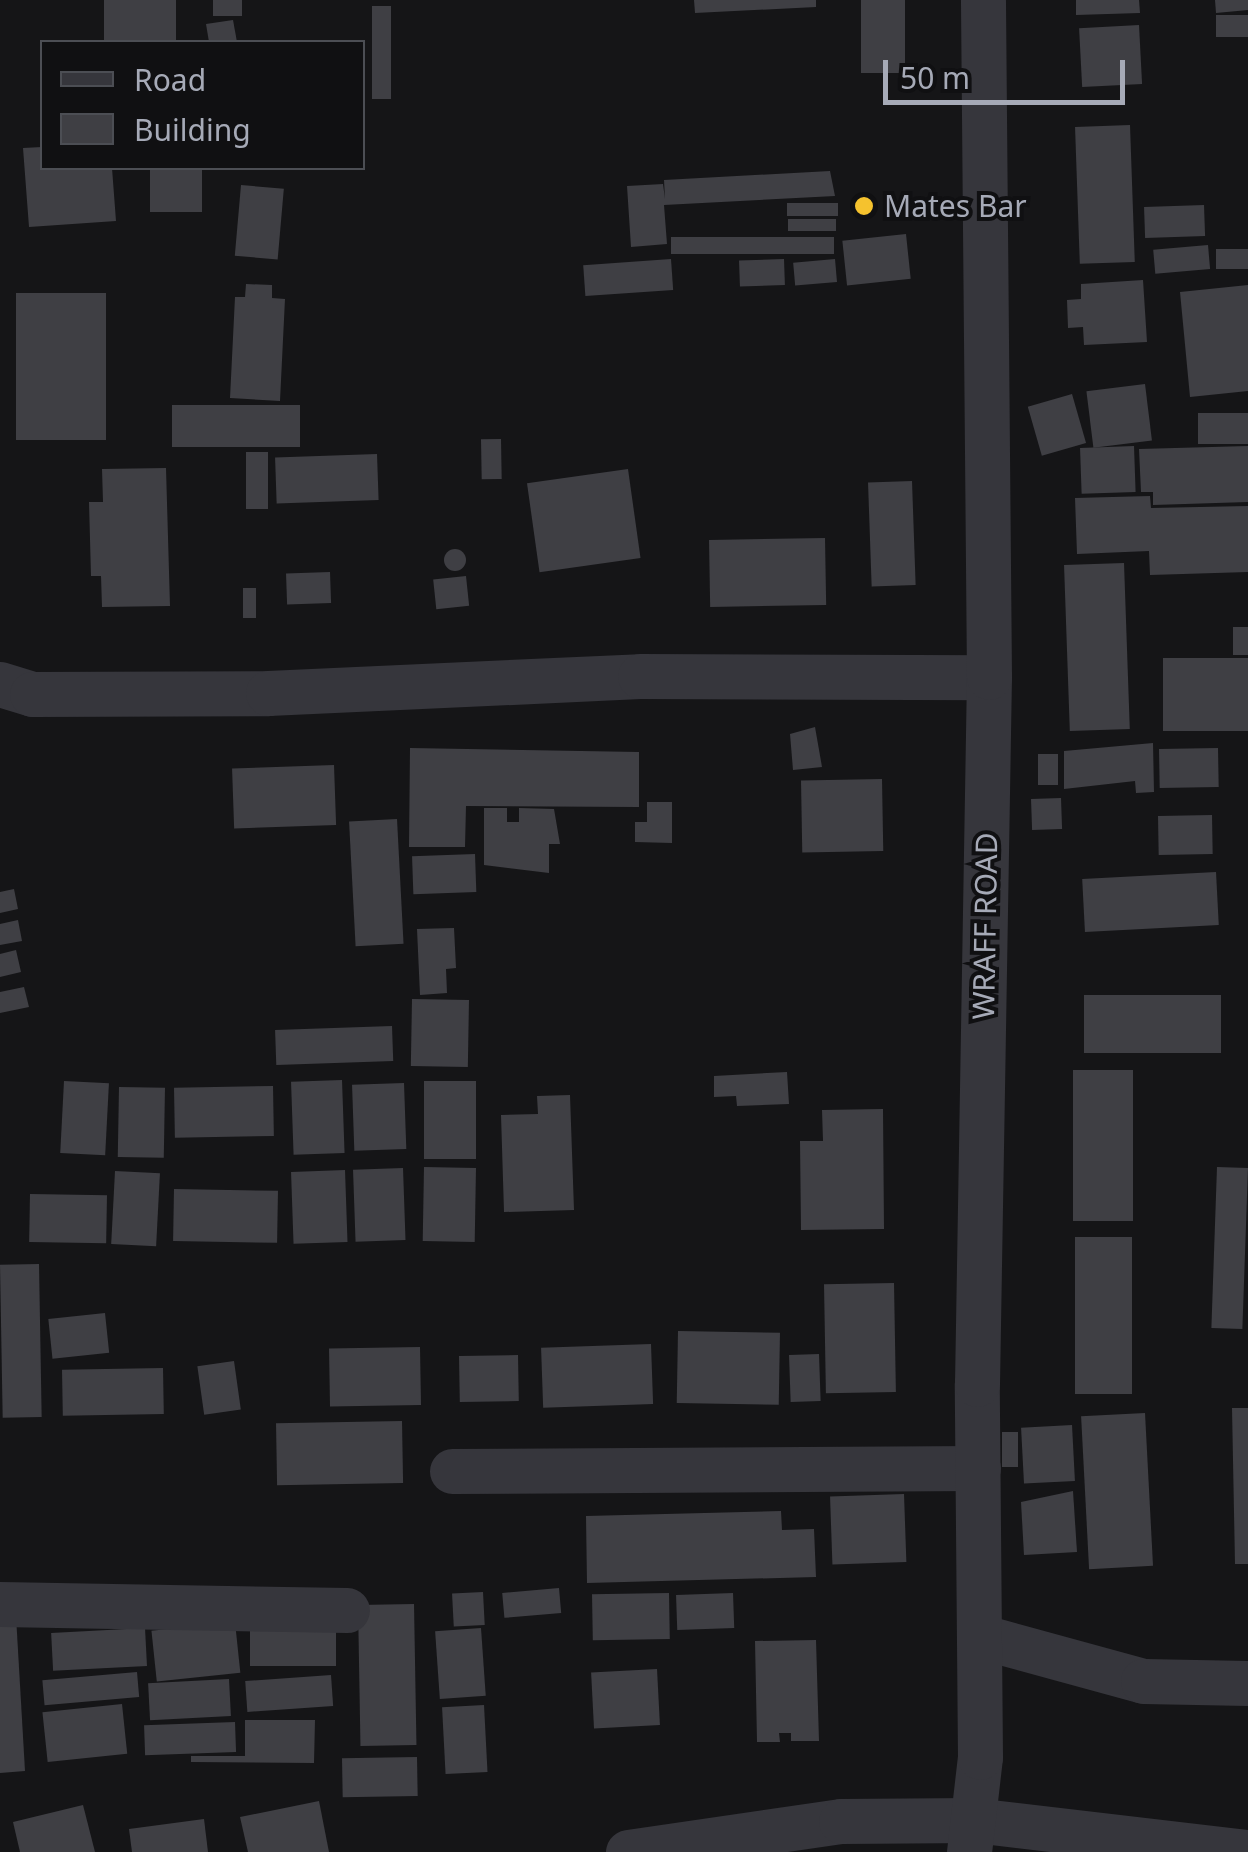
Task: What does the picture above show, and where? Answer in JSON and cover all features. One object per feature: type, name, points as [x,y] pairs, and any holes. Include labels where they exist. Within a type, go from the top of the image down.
[{"type":"street","name":"WRAFF ROAD","points":[[972,1836],[979,1636],[989,677],[983,0]]},
{"type":"street","points":[[0,684],[32,694],[268,693],[640,676],[989,677]]},
{"type":"street","points":[[452,1471],[978,1468]]},
{"type":"street","points":[[0,1604],[347,1610]]},
{"type":"street","points":[[979,1636],[1142,1681],[1248,1682]]},
{"type":"street","points":[[628,1852],[841,1821],[972,1836],[1248,1852]]},
{"type":"building","points":[[104,0],[176,0],[176,40],[104,40]]},
{"type":"building","points":[[213,0],[242,0],[242,16],[213,16]]},
{"type":"building","points":[[694,0],[816,0],[816,7],[695,13]]},
{"type":"building","points":[[861,0],[905,0],[905,73],[861,73]]},
{"type":"building","points":[[1076,0],[1139,0],[1140,13],[1076,15]]},
{"type":"building","points":[[1215,0],[1248,0],[1248,10],[1216,13]]},
{"type":"building","points":[[372,6],[391,6],[391,99],[372,99]]},
{"type":"building","points":[[1216,15],[1248,15],[1248,37],[1216,37]]},
{"type":"building","points":[[233,20],[237,40],[209,40],[206,24]]},
{"type":"building","points":[[1139,25],[1142,84],[1082,87],[1079,28]]},
{"type":"building","points":[[1130,125],[1135,262],[1080,264],[1075,127]]},
{"type":"building","points":[[40,147],[40,170],[112,170],[116,221],[29,227],[23,148]]},
{"type":"building","points":[[150,170],[202,170],[202,212],[150,212]]},
{"type":"building","points":[[830,171],[835,196],[664,205],[667,244],[631,247],[627,186],[663,184],[665,199],[664,180]]},
{"type":"building","points":[[241,185],[284,189],[278,259],[235,256]]},
{"type":"building","points":[[787,203],[838,203],[838,216],[787,216]]},
{"type":"building","points":[[1204,205],[1205,236],[1145,238],[1144,207]]},
{"type":"building","points":[[788,219],[836,219],[836,231],[788,231]]},
{"type":"building","points":[[906,234],[911,279],[847,285],[842,241]]},
{"type":"building","points":[[671,237],[834,237],[834,254],[671,254]]},
{"type":"building","points":[[1208,245],[1210,269],[1155,274],[1153,250]]},
{"type":"building","points":[[1216,249],[1248,249],[1248,269],[1216,269]]},
{"type":"building","points":[[671,259],[673,290],[585,296],[583,265]]},
{"type":"building","points":[[784,259],[785,285],[740,287],[739,261]]},
{"type":"building","points":[[835,259],[837,282],[795,286],[793,263]]},
{"type":"building","points":[[1143,280],[1147,342],[1084,345],[1083,327],[1068,328],[1067,300],[1081,299],[1081,284]]},
{"type":"building","points":[[246,284],[272,285],[272,298],[285,299],[280,401],[230,398],[235,297],[245,297]]},
{"type":"building","points":[[1248,285],[1248,391],[1190,397],[1180,292]]},
{"type":"building","points":[[16,293],[106,293],[106,440],[16,440]]},
{"type":"building","points":[[1145,384],[1152,441],[1093,448],[1086,391]]},
{"type":"building","points":[[1072,394],[1086,443],[1042,456],[1028,407]]},
{"type":"building","points":[[172,405],[300,405],[300,447],[172,447]]},
{"type":"building","points":[[1198,413],[1248,413],[1248,444],[1198,444]]},
{"type":"building","points":[[481,439],[501,439],[502,479],[482,479]]},
{"type":"building","points":[[1134,446],[1136,492],[1082,494],[1080,448]]},
{"type":"building","points":[[1248,446],[1248,502],[1153,505],[1153,492],[1141,492],[1139,449]]},
{"type":"building","points":[[246,452],[268,452],[268,509],[246,509]]},
{"type":"building","points":[[377,454],[379,500],[277,504],[275,458]]},
{"type":"building","points":[[166,468],[170,606],[102,607],[101,576],[91,576],[89,502],[103,502],[102,469]]},
{"type":"building","points":[[628,469],[641,558],[540,572],[527,483]]},
{"type":"building","points":[[912,481],[916,585],[872,586],[868,483]]},
{"type":"building","points":[[1150,496],[1151,508],[1248,506],[1248,572],[1150,575],[1149,551],[1077,554],[1075,498]]},
{"type":"building","points":[[825,538],[826,605],[710,607],[709,540]]},
{"type":"building","points":[[455,549],[466,560],[455,571],[444,560]]},
{"type":"building","points":[[1124,563],[1130,729],[1070,731],[1064,565]]},
{"type":"building","points":[[330,572],[331,603],[287,605],[286,574]]},
{"type":"building","points":[[466,576],[469,606],[436,609],[433,579]]},
{"type":"building","points":[[243,588],[256,588],[256,618],[243,618]]},
{"type":"building","points":[[1233,627],[1248,627],[1248,655],[1233,655]]},
{"type":"building","points":[[1163,658],[1248,658],[1248,731],[1163,731]]},
{"type":"building","points":[[815,727],[822,767],[793,770],[790,734]]},
{"type":"building","points":[[1153,743],[1154,792],[1136,793],[1135,781],[1064,789],[1064,751]]},
{"type":"building","points":[[410,748],[639,752],[639,807],[466,806],[465,847],[409,847]]},
{"type":"building","points":[[1218,748],[1219,787],[1160,788],[1159,749]]},
{"type":"building","points":[[1038,754],[1058,754],[1058,785],[1038,785]]},
{"type":"building","points":[[334,765],[336,825],[234,829],[232,769]]},
{"type":"building","points":[[882,779],[883,851],[802,852],[801,780]]},
{"type":"building","points":[[1061,798],[1062,829],[1032,830],[1031,799]]},
{"type":"building","points":[[647,802],[672,802],[672,843],[635,842],[635,822],[647,822]]},
{"type":"building","points":[[484,808],[507,808],[507,822],[519,822],[519,808],[554,809],[560,844],[549,844],[549,873],[484,865]]},
{"type":"building","points":[[1212,815],[1213,854],[1159,855],[1158,816]]},
{"type":"building","points":[[397,819],[404,944],[356,946],[349,822]]},
{"type":"building","points":[[475,854],[476,892],[413,894],[412,856]]},
{"type":"building","points":[[1216,872],[1219,925],[1085,932],[1082,879]]},
{"type":"building","points":[[14,889],[18,909],[0,913],[0,892]]},
{"type":"building","points":[[18,920],[22,941],[0,945],[0,924]]},
{"type":"building","points":[[454,928],[456,968],[446,969],[447,993],[420,995],[417,929]]},
{"type":"building","points":[[16,950],[21,972],[0,977],[0,954]]},
{"type":"building","points":[[24,987],[29,1007],[0,1013],[0,992]]},
{"type":"building","points":[[1084,995],[1221,995],[1221,1053],[1084,1053]]},
{"type":"building","points":[[412,999],[469,1000],[468,1067],[411,1066]]},
{"type":"building","points":[[392,1026],[393,1061],[276,1065],[275,1030]]},
{"type":"building","points":[[1073,1070],[1133,1070],[1133,1221],[1073,1221]]},
{"type":"building","points":[[787,1072],[789,1104],[737,1106],[736,1096],[714,1097],[714,1076]]},
{"type":"building","points":[[342,1080],[345,1153],[294,1155],[291,1082]]},
{"type":"building","points":[[64,1081],[109,1083],[105,1155],[60,1153]]},
{"type":"building","points":[[424,1081],[476,1081],[476,1159],[424,1159]]},
{"type":"building","points":[[404,1083],[406,1149],[354,1151],[352,1085]]},
{"type":"building","points":[[273,1086],[274,1136],[175,1138],[174,1088]]},
{"type":"building","points":[[119,1087],[165,1088],[164,1158],[118,1157]]},
{"type":"building","points":[[570,1095],[574,1210],[504,1212],[501,1115],[538,1114],[537,1096]]},
{"type":"building","points":[[883,1109],[884,1229],[801,1230],[800,1141],[823,1141],[822,1110]]},
{"type":"building","points":[[424,1167],[476,1168],[475,1242],[423,1241]]},
{"type":"building","points":[[1217,1167],[1248,1168],[1242,1329],[1211,1328]]},
{"type":"building","points":[[403,1168],[406,1240],[356,1242],[353,1170]]},
{"type":"building","points":[[345,1170],[348,1242],[294,1244],[291,1172]]},
{"type":"building","points":[[115,1171],[160,1173],[156,1246],[111,1244]]},
{"type":"building","points":[[174,1189],[278,1191],[277,1243],[173,1241]]},
{"type":"building","points":[[30,1194],[107,1195],[106,1243],[29,1242]]},
{"type":"building","points":[[1075,1237],[1132,1237],[1132,1394],[1075,1394]]},
{"type":"building","points":[[39,1264],[42,1417],[3,1418],[0,1265]]},
{"type":"building","points":[[894,1283],[896,1392],[826,1393],[824,1284]]},
{"type":"building","points":[[105,1313],[109,1353],[52,1359],[48,1319]]},
{"type":"building","points":[[678,1331],[780,1333],[779,1405],[677,1403]]},
{"type":"building","points":[[651,1344],[653,1404],[543,1408],[541,1348]]},
{"type":"building","points":[[420,1347],[421,1405],[330,1407],[329,1349]]},
{"type":"building","points":[[819,1354],[821,1401],[791,1402],[789,1355]]},
{"type":"building","points":[[518,1355],[519,1401],[460,1402],[459,1356]]},
{"type":"building","points":[[234,1361],[241,1410],[204,1415],[197,1366]]},
{"type":"building","points":[[163,1368],[164,1414],[63,1416],[62,1370]]},
{"type":"building","points":[[1232,1408],[1248,1408],[1248,1564],[1235,1564]]},
{"type":"building","points":[[1145,1413],[1153,1566],[1089,1569],[1081,1416]]},
{"type":"building","points":[[402,1421],[403,1483],[277,1485],[276,1423]]},
{"type":"building","points":[[1072,1425],[1075,1481],[1024,1484],[1021,1428]]},
{"type":"building","points":[[1002,1432],[1018,1432],[1018,1467],[1002,1467]]},
{"type":"building","points":[[1073,1491],[1077,1552],[1024,1555],[1021,1502]]},
{"type":"building","points":[[904,1494],[906,1562],[832,1565],[830,1497]]},
{"type":"building","points":[[781,1511],[782,1530],[814,1529],[816,1577],[587,1583],[586,1516]]},
{"type":"building","points":[[559,1588],[561,1613],[504,1618],[502,1593]]},
{"type":"building","points":[[483,1592],[485,1625],[454,1627],[452,1594]]},
{"type":"building","points":[[669,1593],[670,1639],[593,1640],[592,1594]]},
{"type":"building","points":[[733,1593],[734,1628],[677,1630],[676,1595]]},
{"type":"building","points":[[414,1604],[416,1745],[360,1746],[358,1605]]},
{"type":"building","points":[[0,1616],[16,1616],[25,1771],[0,1773]]},
{"type":"building","points":[[235,1622],[240,1673],[157,1682],[151,1631]]},
{"type":"building","points":[[250,1627],[336,1627],[336,1666],[250,1666]]},
{"type":"building","points":[[145,1628],[147,1666],[53,1671],[51,1633]]},
{"type":"building","points":[[481,1628],[486,1696],[440,1699],[435,1631]]},
{"type":"building","points":[[816,1640],[819,1741],[791,1741],[791,1733],[779,1733],[780,1742],[757,1742],[755,1641]]},
{"type":"building","points":[[657,1669],[660,1725],[594,1728],[591,1672]]},
{"type":"building","points":[[137,1672],[139,1697],[45,1705],[42,1680]]},
{"type":"building","points":[[331,1675],[333,1706],[247,1712],[245,1681]]},
{"type":"building","points":[[229,1679],[231,1716],[150,1720],[148,1683]]},
{"type":"building","points":[[122,1704],[127,1754],[48,1762],[42,1712]]},
{"type":"building","points":[[484,1705],[488,1772],[446,1774],[442,1707]]},
{"type":"building","points":[[245,1720],[315,1720],[314,1763],[191,1762],[191,1756],[245,1756]]},
{"type":"building","points":[[235,1722],[236,1752],[145,1755],[144,1725]]},
{"type":"building","points":[[417,1757],[418,1796],[343,1797],[342,1758]]},
{"type":"building","points":[[319,1801],[329,1852],[248,1852],[240,1817]]},
{"type":"building","points":[[83,1805],[95,1852],[20,1852],[13,1822]]},
{"type":"building","points":[[204,1819],[208,1852],[132,1852],[129,1829]]},
{"type":"place","name":"Mates Bar","points":[[864,206]]}]
